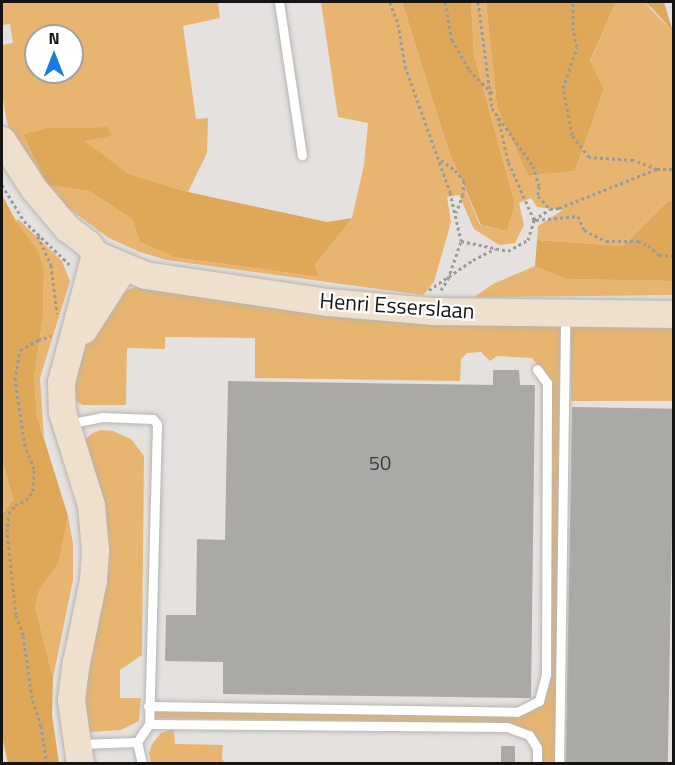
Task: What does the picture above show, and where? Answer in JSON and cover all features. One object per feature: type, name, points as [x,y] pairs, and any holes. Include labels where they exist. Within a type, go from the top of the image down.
[{"type":"street","name":"Henri Esserslaan","points":[[2,141],[5,165],[17,190],[59,239],[78,253],[95,254],[123,268],[145,275],[195,285],[328,302],[432,311],[674,314]]},
{"type":"street","points":[[79,754],[71,700],[76,662],[93,580],[95,550],[91,506],[62,412],[62,344],[95,254]]},
{"type":"street","points":[[62,344],[123,268]]},
{"type":"lane","points":[[279,2],[302,155]]},
{"type":"lane","points":[[559,764],[565,314]]},
{"type":"lane","points":[[148,706],[517,712],[539,700],[546,674],[547,383],[537,369]]},
{"type":"lane","points":[[66,425],[102,417],[153,419],[157,424],[149,724],[137,742],[79,754]]},
{"type":"lane","points":[[149,724],[507,727],[529,735],[537,748],[537,764]]},
{"type":"lane","points":[[137,742],[142,764]]},
{"type":"path","points":[[390,2],[398,24],[405,66],[450,192],[461,241],[448,279],[438,294]]},
{"type":"path","points":[[445,2],[452,40],[470,70],[492,93]]},
{"type":"path","points":[[478,2],[492,93],[492,108],[533,166],[539,186],[537,196],[550,209]]},
{"type":"path","points":[[573,2],[573,30],[577,47],[562,88],[572,135],[589,157],[633,160],[657,169],[674,169]]},
{"type":"path","points":[[498,117],[508,161],[534,220]]},
{"type":"path","points":[[439,159],[456,170],[464,181],[464,194],[456,215]]},
{"type":"path","points":[[461,241],[508,251],[528,240],[534,220],[550,209],[559,208],[657,169]]},
{"type":"path","points":[[2,185],[24,221],[68,261],[71,268]]},
{"type":"path","points":[[534,220],[578,216],[584,230],[606,241],[638,241],[648,245],[658,255],[674,256]]},
{"type":"path","points":[[37,234],[51,265],[57,323]]},
{"type":"path","points":[[43,239],[47,235]]},
{"type":"path","points":[[418,293],[448,279],[472,260],[496,249]]},
{"type":"path","points":[[47,764],[41,726],[32,698],[22,635],[16,615],[7,532],[9,514],[15,505],[26,500],[33,490],[34,470],[25,446],[15,380],[20,350],[38,340],[62,344]]},
{"type":"shaded area","points":[[2,2],[218,2],[220,18],[183,26],[196,119],[208,118],[207,153],[188,192],[129,174],[83,141],[111,136],[108,127],[47,128],[23,134],[47,185],[89,191],[132,219],[140,242],[173,257],[319,277],[315,265],[352,218],[364,165],[368,123],[338,117],[321,2],[402,2],[449,152],[480,225],[507,231],[515,204],[474,55],[471,2],[486,2],[497,107],[528,176],[575,171],[604,89],[590,62],[616,2],[644,2],[673,32],[673,201],[668,201],[623,246],[537,240],[538,226],[563,210],[537,207],[531,198],[519,203],[524,225],[515,243],[499,245],[474,229],[459,195],[447,197],[451,222],[434,282],[423,295],[166,260],[140,252],[109,238],[72,211],[67,211],[62,215],[40,188],[13,140],[7,122],[2,94],[2,45],[13,43],[10,24],[2,25]]},
{"type":"shaded area","points":[[402,2],[471,2],[474,55],[515,204],[507,231],[481,225],[449,152]]},
{"type":"shaded area","points":[[486,2],[616,2],[590,61],[604,89],[575,171],[528,176],[497,107]]},
{"type":"shaded area","points":[[644,2],[664,2],[673,32],[652,8]]},
{"type":"shaded area","points":[[108,127],[112,136],[84,141],[129,174],[188,192],[327,222],[352,218],[315,265],[319,277],[173,257],[140,242],[132,219],[89,191],[47,185],[23,134],[47,128]]},
{"type":"shaded area","points":[[2,195],[16,221],[38,251],[44,271],[43,317],[34,377],[37,416],[68,516],[59,562],[39,591],[35,606],[53,678],[52,715],[59,763],[8,763],[2,737],[2,514],[13,500],[2,459]]},
{"type":"shaded area","points":[[668,201],[673,201],[673,281],[566,279],[535,266],[537,240],[623,246]]},
{"type":"shaded area","points":[[18,219],[62,261],[70,281],[40,378],[44,437],[37,416],[34,377],[43,317],[44,271],[16,221]]},
{"type":"shaded area","points":[[535,266],[566,279],[673,281],[673,295],[474,297],[493,284]]},
{"type":"shaded area","points":[[136,287],[560,324],[556,763],[540,763],[540,746],[503,723],[153,718],[153,712],[516,715],[536,706],[549,675],[552,383],[532,358],[497,356],[490,361],[481,352],[467,353],[461,359],[460,381],[255,378],[255,338],[165,337],[165,349],[127,348],[126,405],[83,405],[71,399],[75,365],[90,331],[117,294]]},
{"type":"shaded area","points":[[571,325],[673,325],[673,401],[571,401]]},
{"type":"shaded area","points":[[101,430],[113,431],[131,439],[144,456],[142,655],[120,670],[120,698],[141,698],[139,721],[121,730],[90,732],[85,726],[83,696],[83,442],[92,433]]},
{"type":"shaded area","points":[[2,459],[13,500],[2,514]]},
{"type":"shaded area","points":[[68,516],[73,544],[73,580],[53,678],[35,606],[39,591],[59,562]]},
{"type":"shaded area","points":[[174,729],[175,744],[223,745],[222,759],[225,763],[151,763],[149,753],[152,744],[161,733]]},
{"type":"building","points":[[493,370],[519,370],[520,385],[535,385],[531,698],[223,694],[223,662],[165,661],[166,615],[196,615],[197,539],[225,540],[228,381],[493,385]]},
{"type":"building","points":[[572,407],[674,409],[668,764],[566,764]]},
{"type":"building","points":[[501,746],[515,746],[515,764],[501,764]]}]
